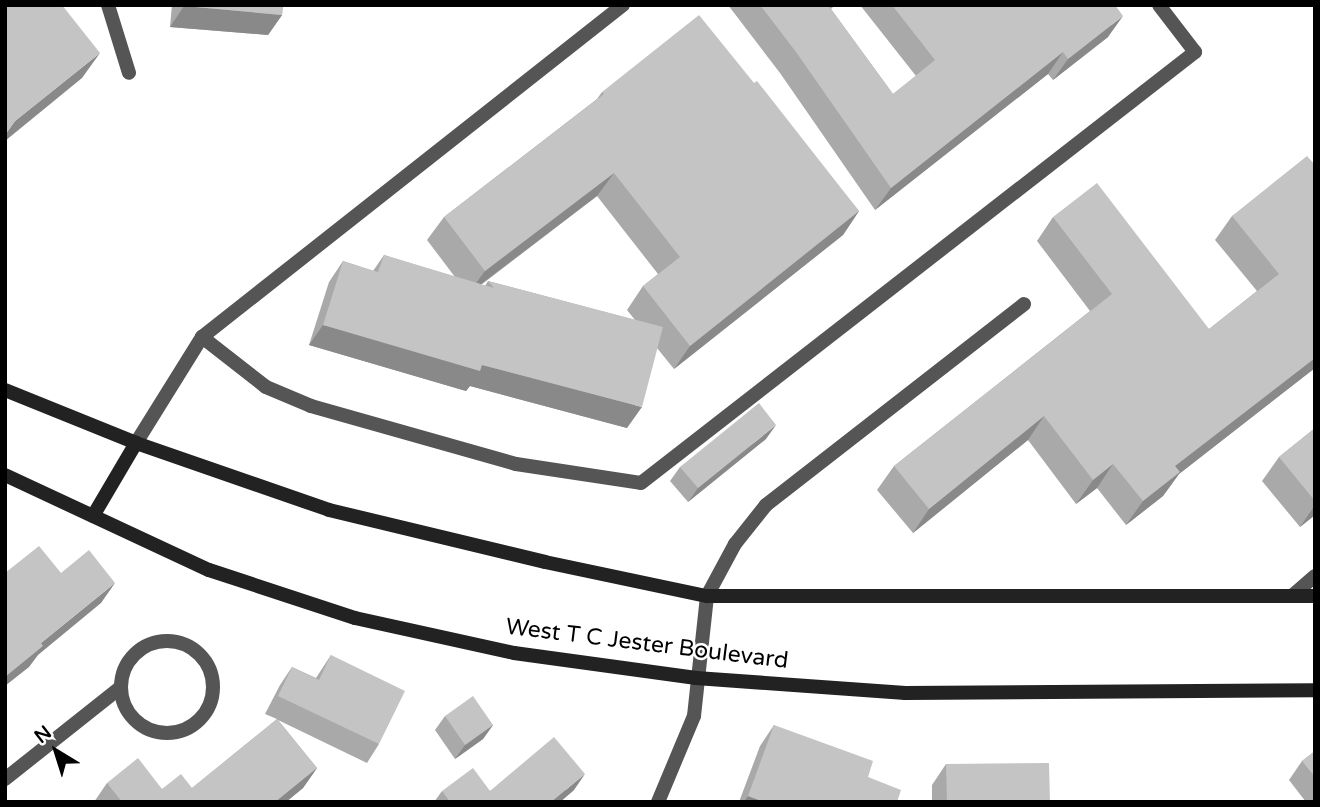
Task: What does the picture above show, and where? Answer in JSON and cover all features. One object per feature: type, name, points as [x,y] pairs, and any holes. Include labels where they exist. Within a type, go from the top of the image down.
[{"type":"main road","points":[[5,390],[136,443],[329,510],[545,562],[707,596],[1315,596]]},
{"type":"main road","points":[[93,516],[136,443]]},
{"type":"main road","name":"West T C Jester Boulevard","points":[[5,475],[209,570],[355,618],[514,653],[696,678],[905,693],[1315,690]]},
{"type":"street","points":[[108,5],[129,73]]},
{"type":"street","points":[[136,443],[202,337],[623,5]]},
{"type":"street","points":[[202,337],[266,387],[312,406],[516,464],[640,483],[1195,52],[1160,5]]},
{"type":"street","points":[[658,802],[694,716],[696,678],[707,596],[735,544],[766,505],[1024,304]]},
{"type":"street","points":[[1293,596],[1315,576]]},
{"type":"street","points":[[5,779],[121,687],[130,659],[143,647],[160,641],[178,642],[195,649],[207,663],[214,680],[212,698],[204,714],[191,727],[174,733],[156,732],[139,724],[127,711],[121,687]]},
{"type":"building","points":[[5,5],[62,5],[100,53],[15,121],[5,135]]},
{"type":"building","points":[[185,5],[283,5],[282,15]]},
{"type":"building","points":[[760,5],[828,5],[893,94],[935,60],[892,5],[1115,5],[1123,16],[1068,59],[1063,52],[891,188]]},
{"type":"building","points":[[699,15],[754,83],[757,81],[859,211],[690,346],[643,286],[680,257],[614,173],[485,271],[444,217],[604,94],[602,92]]},
{"type":"building","points":[[1307,156],[1315,165],[1315,358],[1175,466],[1180,472],[1143,501],[1113,464],[1093,480],[1044,416],[929,509],[894,466],[1112,294],[1053,217],[1097,183],[1209,329],[1279,274],[1232,216]]},
{"type":"building","points":[[384,255],[494,288],[488,281],[663,327],[642,407],[482,365],[480,371],[323,325],[343,261],[378,272]]},
{"type":"building","points":[[759,403],[776,425],[698,488],[680,467]]},
{"type":"building","points":[[1315,428],[1315,501],[1279,457]]},
{"type":"building","points":[[39,546],[61,573],[89,550],[115,583],[41,643],[43,646],[5,677],[5,573]]},
{"type":"building","points":[[331,655],[405,691],[379,744],[278,696],[292,667],[319,680]]},
{"type":"building","points":[[473,696],[493,725],[465,745],[445,716]]},
{"type":"building","points":[[277,719],[317,768],[275,802],[122,802],[107,783],[138,758],[162,789],[181,774],[192,788]]},
{"type":"building","points":[[774,725],[873,761],[868,777],[901,790],[897,802],[764,802],[748,796]]},
{"type":"building","points":[[554,737],[585,774],[551,802],[450,802],[442,791],[473,768],[490,791]]},
{"type":"building","points":[[1315,751],[1315,777],[1302,761]]},
{"type":"building","points":[[1049,763],[1050,802],[947,802],[946,764]]}]
